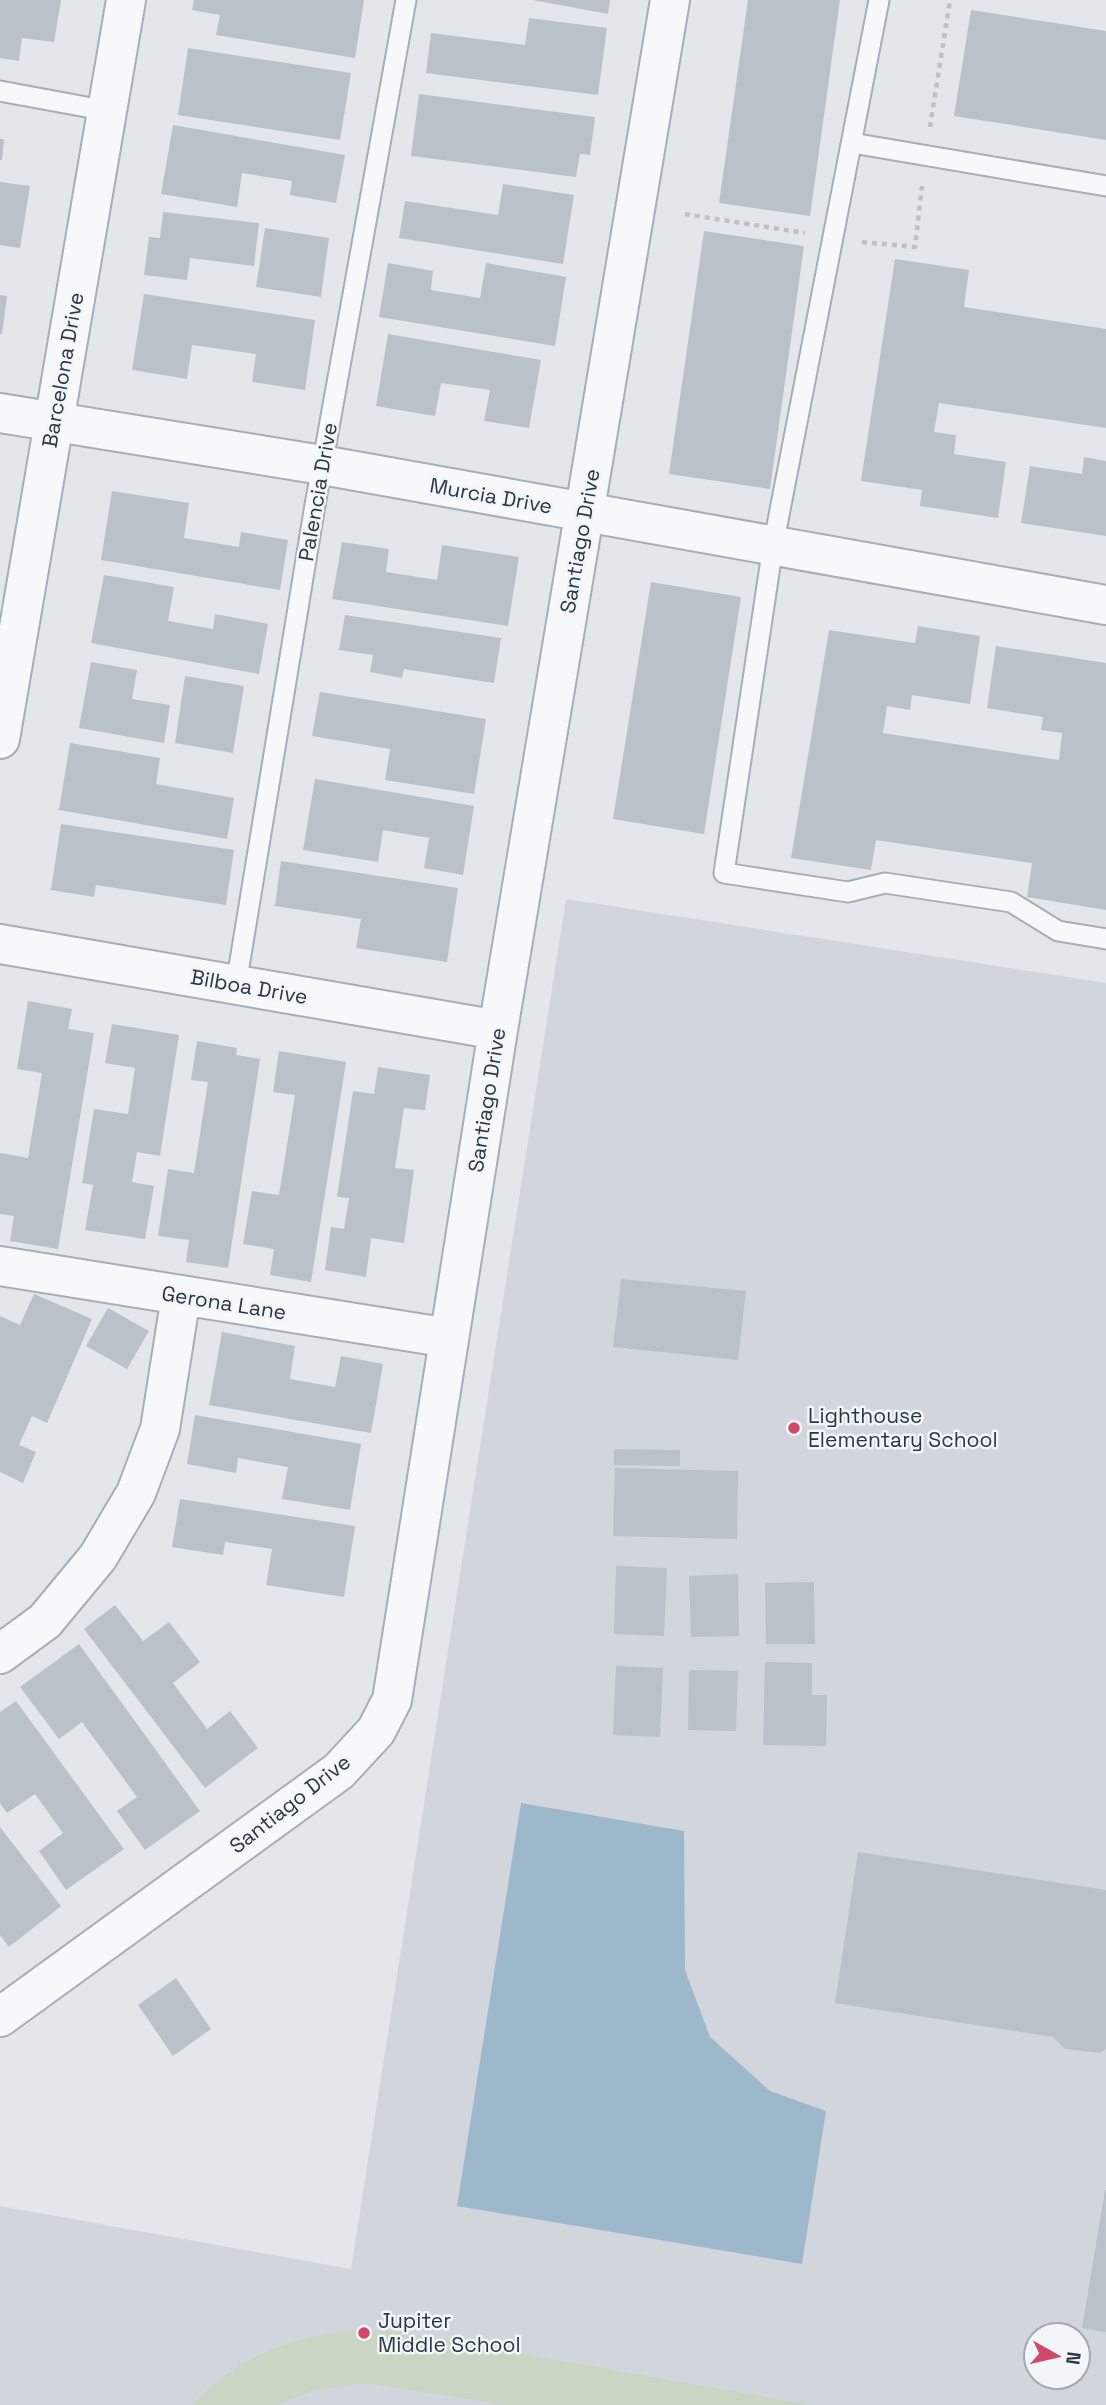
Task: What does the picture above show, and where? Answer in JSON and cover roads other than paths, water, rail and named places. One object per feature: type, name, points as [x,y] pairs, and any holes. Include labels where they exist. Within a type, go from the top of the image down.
[{"type":"street","name":"Barcelona Drive","points":[[0,739],[126,0]]},
{"type":"street","name":"Santiago Drive","points":[[0,2017],[339,1771],[376,1731],[392,1700],[498,1030],[670,0]]},
{"type":"street","name":"Murcia Drive","points":[[0,413],[322,465],[1106,605]]},
{"type":"street","name":"Bilboa Drive","points":[[0,944],[498,1030]]},
{"type":"street","name":"Gerona Lane","points":[[0,1266],[449,1338]]},
{"type":"street","points":[[0,1654],[45,1621],[99,1557],[136,1493],[160,1429],[181,1296]]},
{"type":"lane","name":"Palencia Drive","points":[[236,985],[322,465],[405,0]]},
{"type":"lane","points":[[880,0],[774,546],[724,873],[848,892],[885,884],[1011,902],[1058,931],[1106,939]]},
{"type":"lane","points":[[0,91],[108,111]]},
{"type":"lane","points":[[852,143],[1106,186]]},
{"type":"water","points":[[521,1803],[684,1831],[685,1970],[710,2037],[770,2091],[826,2111],[802,2264],[457,2206]]},
{"type":"place","name":"Lighthouse Elementary School","points":[[794,1428]]},
{"type":"place","name":"Jupiter Middle School","points":[[364,2333]]}]
